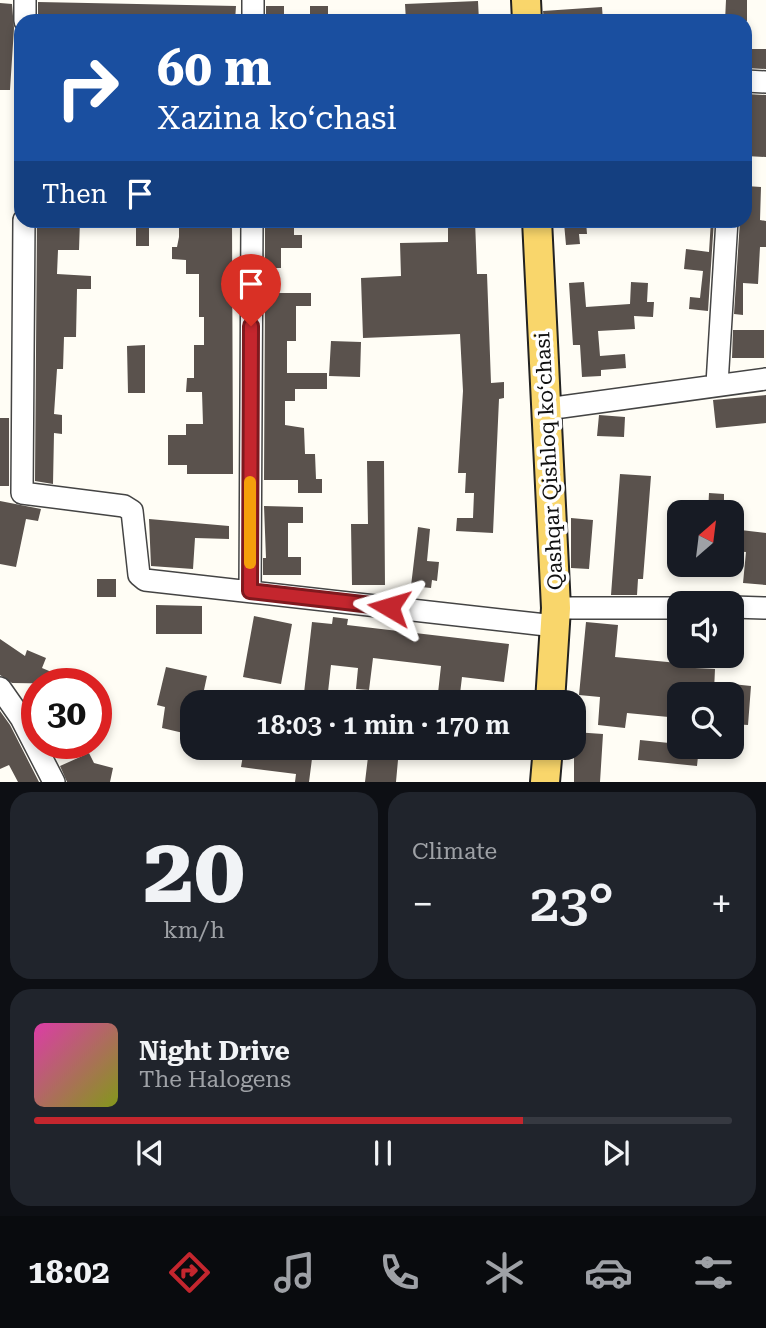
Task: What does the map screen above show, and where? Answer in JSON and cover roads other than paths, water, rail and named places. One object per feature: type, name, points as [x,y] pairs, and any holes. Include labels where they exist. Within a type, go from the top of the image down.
[{"type":"main road","name":"Qashqar Qishloq koʻchasi","points":[[537,228],[556,617],[551,690]]},
{"type":"main road","points":[[545,782],[547,760]]},
{"type":"street","points":[[24,228],[22,493],[124,506],[132,510],[139,575],[145,580],[556,617],[667,609]]},
{"type":"street","points":[[250,591],[252,228]]},
{"type":"street","points":[[717,384],[727,228]]},
{"type":"street","points":[[547,409],[766,379]]},
{"type":"street","points":[[744,607],[766,608]]},
{"type":"street","points":[[0,688],[22,718],[54,782]]}]
